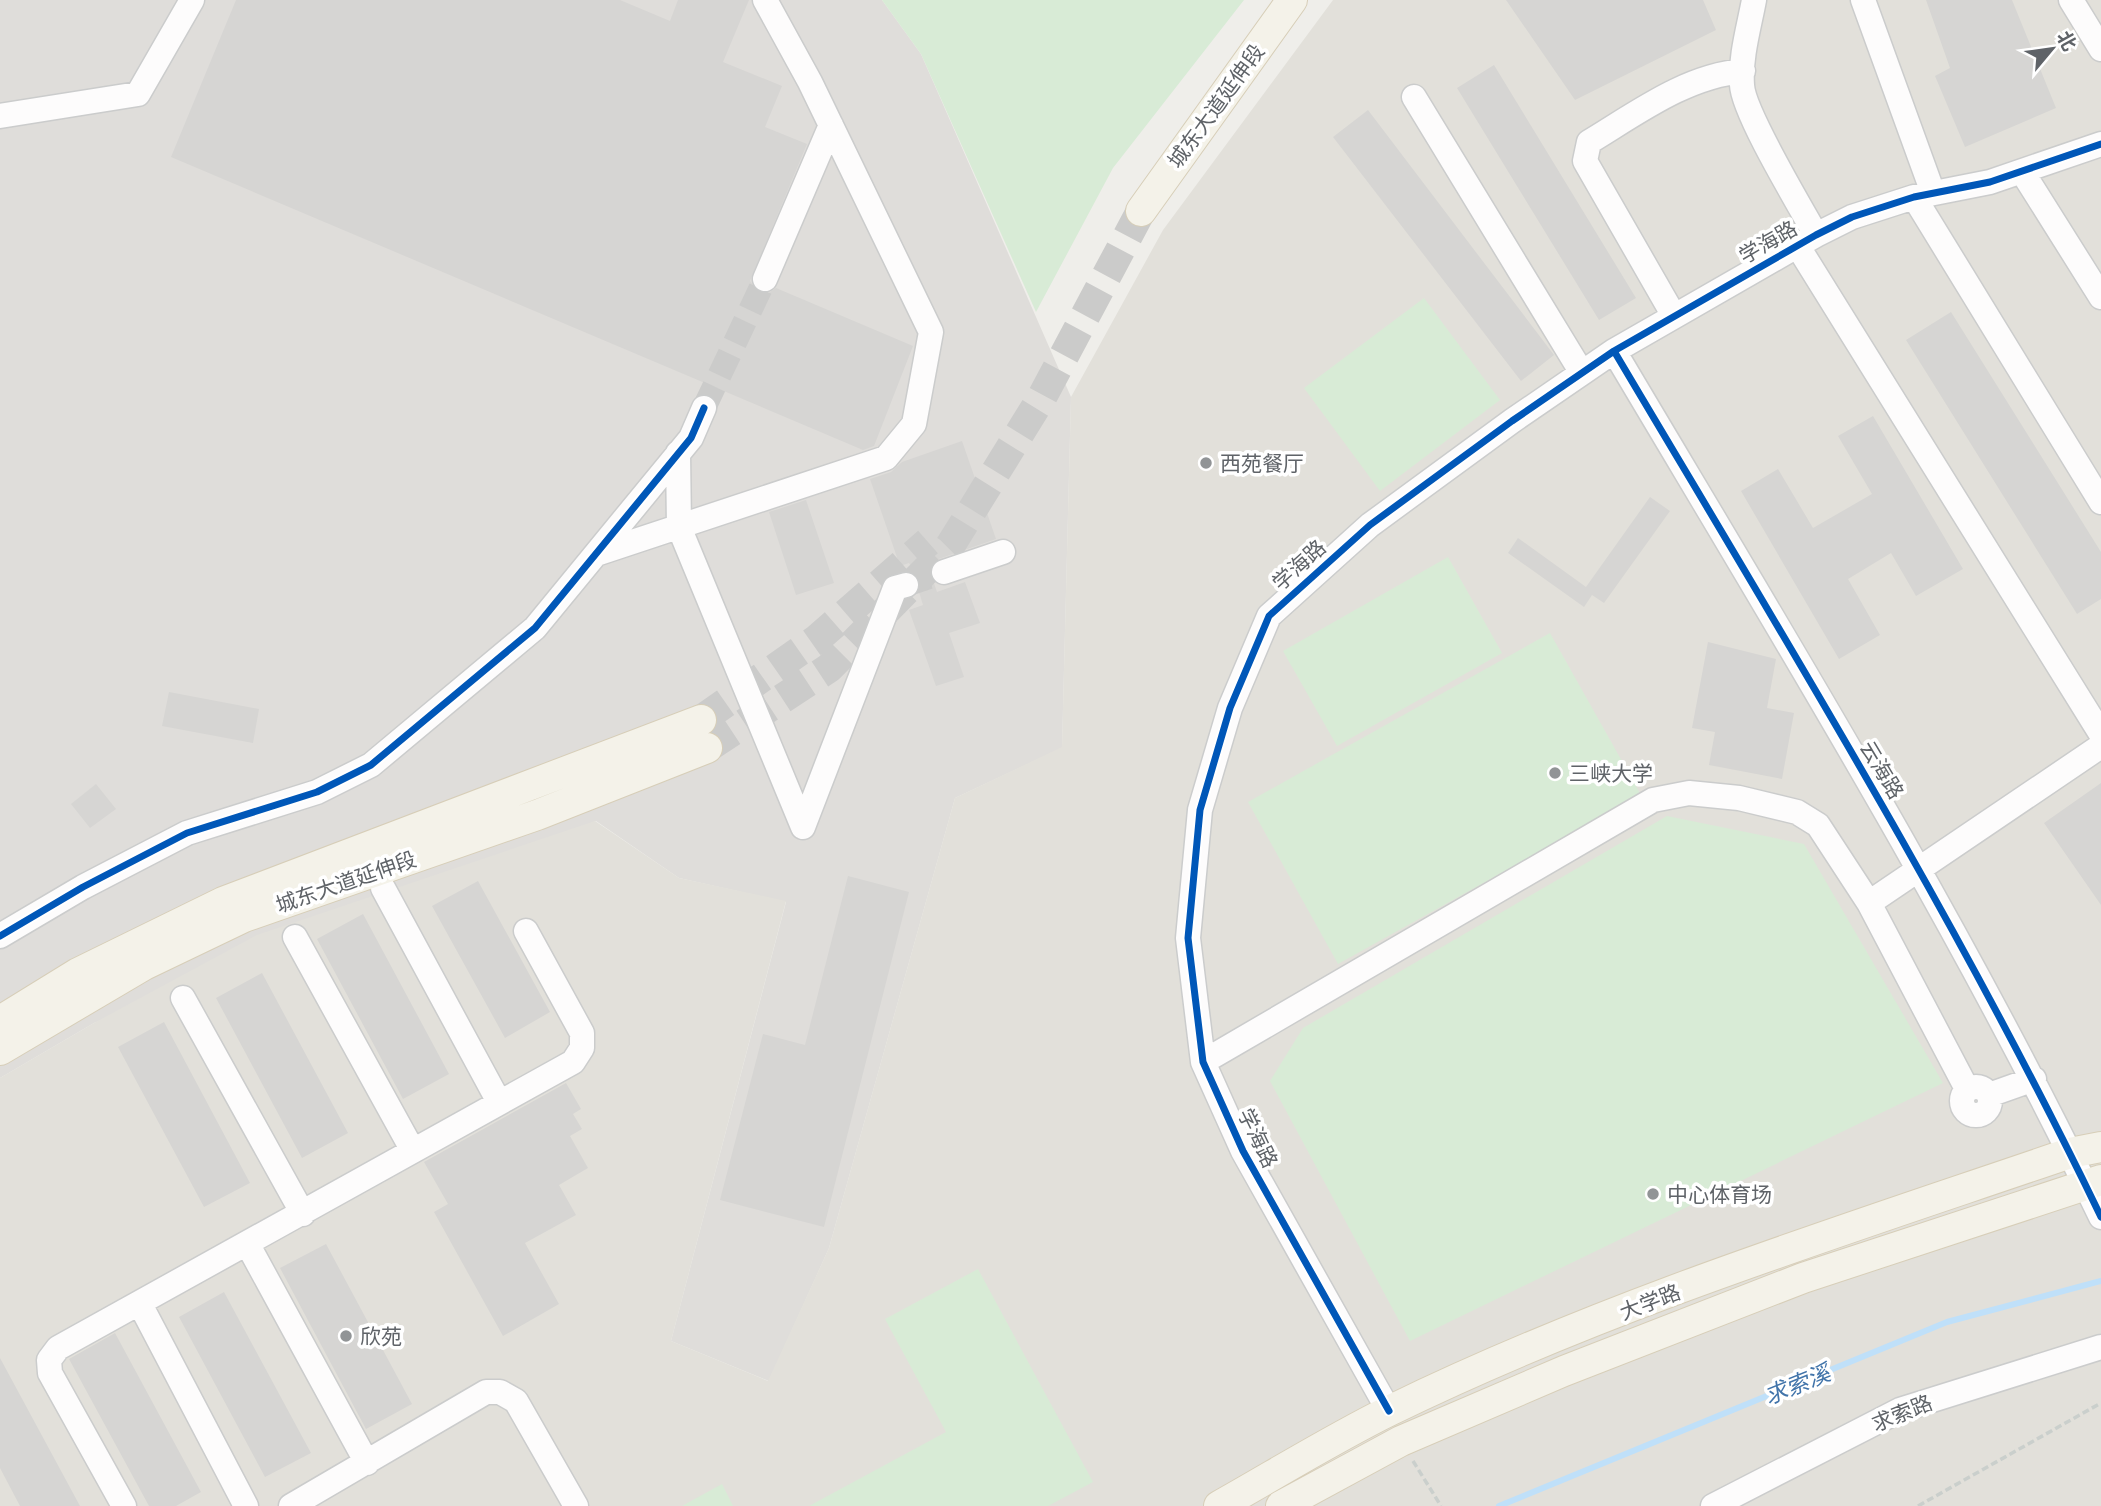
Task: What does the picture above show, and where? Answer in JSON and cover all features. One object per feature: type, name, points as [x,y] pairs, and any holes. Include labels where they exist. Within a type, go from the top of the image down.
[{"type":"main road","name":"城东大道延伸段","points":[[1274,0],[1136,203],[1292,0]]},
{"type":"main road","name":"城东大道延伸段","points":[[0,1021],[78,973],[223,902],[704,734],[537,815],[244,917],[144,965],[0,1049]]},
{"type":"main road","name":"大学路","points":[[1219,1506],[1389,1411],[1555,1338],[1796,1247],[2070,1153],[2101,1146]]},
{"type":"main road","name":"大学路","points":[[1281,1506],[1401,1441],[1564,1371],[1803,1278],[2093,1182]]},
{"type":"street","points":[[0,116],[138,94],[192,0]]},
{"type":"street","points":[[596,554],[886,458],[914,425],[931,332],[831,125],[765,0]]},
{"type":"street","points":[[1754,0],[1741,88],[1806,240],[2101,734]]},
{"type":"street","points":[[1863,0],[1924,195],[2101,502]]},
{"type":"street","points":[[2071,0],[2101,49]]},
{"type":"street","points":[[1674,316],[1585,161],[1589,142],[1665,95],[1719,73],[1743,71]]},
{"type":"street","points":[[1414,97],[1582,373]]},
{"type":"street","points":[[765,279],[831,125]]},
{"type":"street","name":"学海路","points":[[1389,1411],[1243,1151],[1203,1062],[1188,938],[1199,810],[1230,708],[1269,616],[1370,525],[1582,373],[1614,351],[1806,240],[1852,218],[1924,195],[2023,173],[2101,144]]},
{"type":"street","points":[[2023,173],[2101,297]]},
{"type":"street","name":"云海路","points":[[1614,351],[1919,867],[2034,1079],[2070,1153],[2093,1182],[2101,1217]]},
{"type":"street","points":[[0,936],[83,887],[187,833],[317,792],[371,765],[535,628],[691,438],[704,408]]},
{"type":"street","points":[[678,453],[679,527],[803,827],[895,589],[906,584]]},
{"type":"street","points":[[944,572],[1003,552]]},
{"type":"street","points":[[1869,903],[2101,746]]},
{"type":"street","points":[[1203,1062],[1653,800],[1689,793],[1739,798],[1797,812],[1818,825],[1869,903],[1978,1092],[2034,1079]]},
{"type":"street","points":[[383,888],[499,1102]]},
{"type":"street","points":[[124,1506],[50,1373],[49,1360],[58,1348],[248,1245],[573,1062],[582,1048],[582,1034],[526,932]]},
{"type":"street","points":[[295,937],[413,1151]]},
{"type":"street","points":[[183,998],[303,1214]]},
{"type":"street","points":[[248,1245],[367,1463]]},
{"type":"street","points":[[140,1304],[246,1506]]},
{"type":"street","name":"求索路","points":[[1713,1506],[1900,1410],[2101,1347]]},
{"type":"street","points":[[291,1506],[486,1392],[500,1392],[516,1401],[576,1506]]},
{"type":"path","points":[[1918,1506],[2101,1402]]},
{"type":"path","points":[[1401,1441],[1441,1505]]},
{"type":"shaded area","points":[[0,0],[882,0],[921,54],[1071,397],[1062,748],[955,798],[829,1248],[769,1381],[671,1341],[786,902],[679,878],[596,821],[94,1023],[0,1078]]},
{"type":"shaded area","name":"三峡大学","points":[[1333,0],[2101,0],[2101,1506],[0,1506],[0,1078],[94,1023],[257,935],[595,821],[679,878],[786,901],[671,1341],[768,1381],[829,1248],[955,798],[1062,747],[1071,397],[1163,230]]},
{"type":"green space","points":[[882,0],[1244,0],[1113,168],[1036,312],[921,54]]},
{"type":"green space","points":[[1424,298],[1500,400],[1380,491],[1304,388]]},
{"type":"green space","points":[[1448,557],[1502,653],[1337,746],[1283,651]]},
{"type":"green space","points":[[1550,633],[1641,795],[1338,964],[1248,802]]},
{"type":"green space","points":[[1667,816],[1804,844],[1943,1083],[1410,1341],[1270,1081],[1303,1028]]},
{"type":"green space","points":[[978,1269],[1093,1482],[1048,1506],[809,1506],[946,1432],[885,1319]]},
{"type":"green space","points":[[722,1484],[733,1506],[682,1506]]},
{"type":"building","points":[[236,0],[620,0],[670,21],[678,0],[749,0],[723,62],[782,86],[765,127],[807,144],[750,281],[760,293],[767,294],[776,288],[913,346],[874,446],[863,450],[171,157]]},
{"type":"building","points":[[1506,0],[1703,0],[1716,30],[1575,100]]},
{"type":"building","points":[[1926,0],[2012,0],[2056,108],[1965,147],[1935,76],[1950,68]]},
{"type":"building","points":[[1494,65],[1636,298],[1599,320],[1457,88]]},
{"type":"building","points":[[1368,110],[1554,355],[1521,381],[1333,137]]},
{"type":"building","points":[[1951,312],[2101,552],[2101,599],[2077,614],[1906,340]]},
{"type":"building","points":[[1873,416],[1963,569],[1916,596],[1891,553],[1848,579],[1880,635],[1839,659],[1741,491],[1778,469],[1813,528],[1872,494],[1838,436]]},
{"type":"building","points":[[962,441],[996,539],[927,563],[937,592],[965,582],[980,623],[949,633],[964,677],[936,686],[909,610],[923,605],[919,592],[920,580],[909,563],[900,566],[870,479],[891,472],[902,462]]},
{"type":"building","points":[[1650,497],[1670,511],[1604,603],[1592,595],[1584,607],[1508,553],[1518,538],[1586,587]]},
{"type":"building","points":[[806,500],[834,583],[796,595],[769,512]]},
{"type":"building","points":[[1708,642],[1776,659],[1767,708],[1794,713],[1782,779],[1709,765],[1715,732],[1692,728]]},
{"type":"building","points":[[169,692],[259,709],[253,743],[162,726]]},
{"type":"building","points":[[2101,783],[2101,905],[2044,823]]},
{"type":"building","points":[[96,784],[116,809],[90,828],[71,804]]},
{"type":"building","points":[[848,876],[909,892],[824,1227],[720,1200],[763,1034],[805,1045]]},
{"type":"building","points":[[478,881],[550,1012],[505,1038],[432,906]]},
{"type":"building","points":[[363,914],[449,1074],[403,1099],[317,939]]},
{"type":"building","points":[[262,973],[348,1133],[302,1158],[216,998]]},
{"type":"building","points":[[164,1022],[250,1183],[204,1207],[118,1047]]},
{"type":"building","points":[[566,1083],[581,1109],[573,1114],[582,1129],[570,1136],[588,1168],[559,1185],[576,1215],[525,1243],[559,1304],[503,1336],[434,1212],[448,1204],[424,1162]]},
{"type":"building","name":"欣苑","points":[[326,1244],[412,1404],[366,1429],[280,1268]]},
{"type":"building","points":[[224,1292],[311,1453],[265,1477],[179,1317]]},
{"type":"building","points":[[115,1333],[201,1492],[176,1506],[149,1506],[69,1359]]},
{"type":"building","points":[[0,1358],[80,1506],[20,1506],[0,1468]]},
{"type":"waterway","name":"求索溪","points":[[1499,1506],[1947,1322],[2101,1281]]},
{"type":"tunnel","points":[[707,748],[829,668],[950,546],[1042,397],[1141,211]]},
{"type":"tunnel","points":[[704,408],[765,279]]},
{"type":"tunnel","points":[[701,720],[817,639],[928,542]]},
{"type":"tunnel","points":[[906,585],[944,572]]},
{"type":"cycle path","points":[[1389,1411],[1243,1151],[1203,1062],[1188,938],[1200,810],[1230,708],[1269,616],[1370,525],[1512,421],[1614,351],[1816,235],[1852,217],[1914,197],[1990,182],[2101,144]]},
{"type":"cycle path","points":[[1614,351],[1804,671],[1928,887],[2046,1106],[2101,1217]]},
{"type":"cycle path","points":[[0,936],[83,887],[187,833],[317,792],[371,765],[535,628],[691,438],[704,408]]},
{"type":"place","name":"西苑餐厅","points":[[1206,463]]},
{"type":"place","name":"三峡大学","points":[[1555,773]]},
{"type":"place","name":"中心体育场","points":[[1653,1194]]},
{"type":"place","name":"欣苑","points":[[346,1336]]}]
